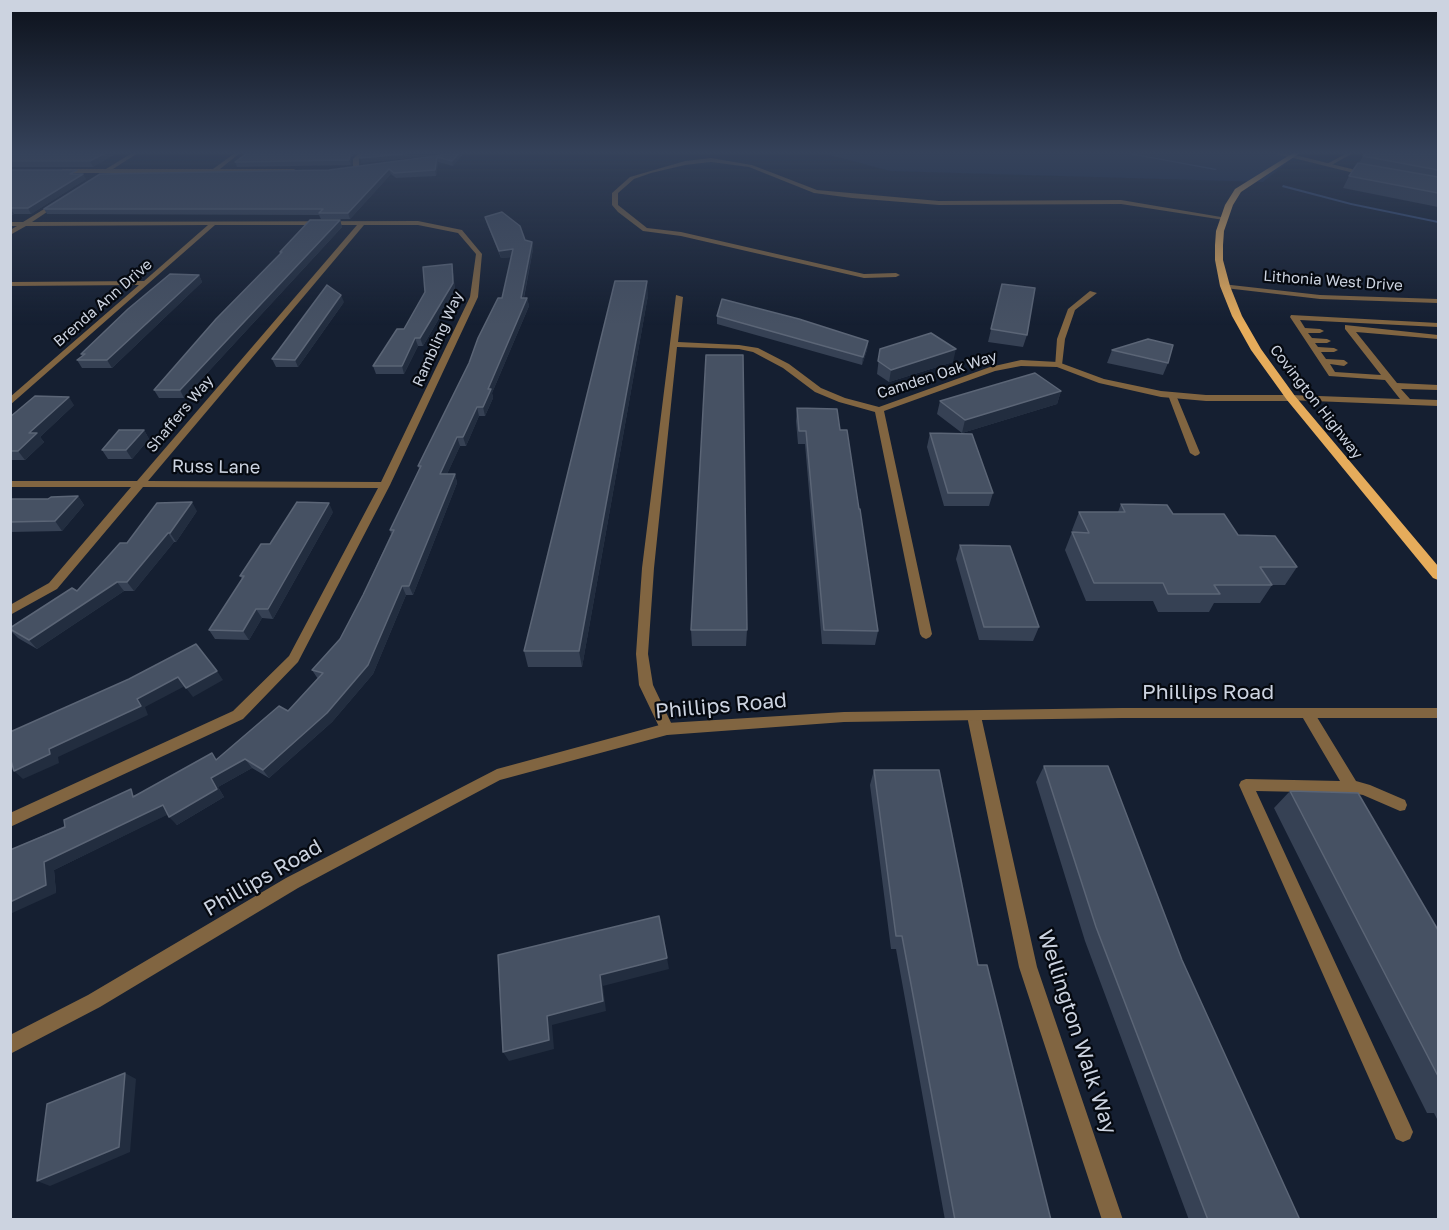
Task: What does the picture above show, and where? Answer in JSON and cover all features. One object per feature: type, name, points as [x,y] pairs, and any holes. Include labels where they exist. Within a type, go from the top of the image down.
[{"type":"main road","name":"Covington Highway","points":[[1228,210],[1224,218],[1219,245],[1219,260],[1225,286],[1237,316],[1256,350],[1291,398],[1436,568]]},
{"type":"street","points":[[10,233],[46,210]]},
{"type":"street","points":[[620,210],[645,230],[681,234],[864,276],[896,275]]},
{"type":"street","points":[[1176,210],[1224,218]]},
{"type":"street","name":"Shaffers Way","points":[[10,611],[53,586],[362,223]]},
{"type":"street","name":"Rambling Way","points":[[10,224],[418,223],[460,231],[479,254],[474,297],[386,485],[294,659],[238,715],[10,820]]},
{"type":"street","name":"Brenda Ann Drive","points":[[10,402],[213,224]]},
{"type":"street","points":[[10,284],[146,283]]},
{"type":"street","name":"Lithonia West Drive","points":[[1225,286],[1320,297],[1438,301]]},
{"type":"street","points":[[1058,365],[1061,339],[1072,309],[1093,293]]},
{"type":"street","points":[[667,729],[646,685],[642,654],[648,568],[679,297]]},
{"type":"street","points":[[1388,378],[1332,374],[1294,317],[1438,326]]},
{"type":"street","points":[[1342,320],[1407,402]]},
{"type":"street","points":[[1303,330],[1320,331]]},
{"type":"street","points":[[1339,332],[1438,337]]},
{"type":"street","points":[[1310,340],[1327,341]]},
{"type":"street","points":[[1347,342],[1361,344]]},
{"type":"street","name":"Camden Oak Way","points":[[674,344],[740,347],[755,350],[786,366],[818,390],[842,400],[879,410],[993,369],[1021,363],[1058,365],[1102,381],[1172,395],[1438,403]]},
{"type":"street","points":[[1316,349],[1334,350]]},
{"type":"street","points":[[1355,351],[1368,352]]},
{"type":"street","points":[[1324,361],[1344,363]]},
{"type":"street","points":[[1365,364],[1378,365]]},
{"type":"street","points":[[1395,386],[1438,387]]},
{"type":"street","points":[[1172,395],[1195,453]]},
{"type":"street","points":[[879,410],[926,634]]},
{"type":"street","name":"Russ Lane","points":[[10,484],[386,485]]},
{"type":"street","points":[[1307,713],[1352,787]]},
{"type":"street","name":"Phillips Road","points":[[10,1045],[94,1001],[292,883],[497,776],[667,729],[844,717],[1438,713]]},
{"type":"street","name":"Wellington Walk Way","points":[[974,716],[1028,967],[1113,1220]]},
{"type":"street","points":[[1400,805],[1365,789],[1352,787],[1246,785],[1403,1132]]},
{"type":"building","points":[[322,210],[350,210],[348,213],[319,213]]},
{"type":"building","points":[[502,212],[520,226],[525,240],[532,242],[521,298],[527,298],[488,389],[491,389],[483,407],[477,407],[463,437],[457,437],[440,474],[455,474],[409,586],[402,586],[368,665],[327,713],[263,770],[245,759],[211,778],[217,789],[169,817],[163,805],[44,862],[46,885],[10,902],[10,850],[65,827],[64,820],[131,789],[133,797],[212,753],[216,760],[279,706],[288,711],[323,673],[312,670],[340,639],[363,595],[394,530],[390,530],[421,466],[418,466],[498,298],[502,298],[513,249],[499,251],[485,217]]},
{"type":"building","points":[[310,220],[340,220],[180,390],[154,390],[216,319]]},
{"type":"building","points":[[452,264],[453,283],[420,338],[415,338],[402,366],[373,366],[397,329],[404,329],[425,292],[423,267]]},
{"type":"building","points":[[170,274],[199,275],[107,360],[77,360],[128,309]]},
{"type":"building","points":[[615,281],[647,281],[579,651],[524,651]]},
{"type":"building","points":[[1002,284],[1035,288],[1027,335],[991,329]]},
{"type":"building","points":[[327,285],[341,295],[295,360],[272,359]]},
{"type":"building","points":[[722,299],[799,319],[868,341],[863,357],[717,316]]},
{"type":"building","points":[[931,333],[956,349],[891,370],[878,361],[880,349]]},
{"type":"building","points":[[1148,339],[1173,345],[1168,363],[1112,350]]},
{"type":"building","points":[[706,355],[743,355],[747,630],[691,630]]},
{"type":"building","points":[[1035,373],[1061,391],[965,420],[940,401]]},
{"type":"building","points":[[35,396],[69,397],[29,433],[37,433],[18,451],[10,451],[10,417]]},
{"type":"building","points":[[797,408],[837,409],[840,430],[847,430],[878,631],[824,630],[806,431],[799,431]]},
{"type":"building","points":[[119,430],[144,430],[126,450],[102,450]]},
{"type":"building","points":[[930,433],[972,434],[993,493],[948,493]]},
{"type":"building","points":[[78,496],[55,521],[10,522],[10,499]]},
{"type":"building","points":[[192,502],[170,533],[127,582],[117,582],[29,640],[10,629],[72,588],[77,591],[120,543],[127,543],[157,503]]},
{"type":"building","points":[[297,502],[329,503],[268,609],[256,609],[243,631],[209,630],[244,576],[240,576],[261,544],[270,544]]},
{"type":"building","points":[[1121,504],[1167,505],[1173,514],[1224,514],[1238,535],[1275,536],[1297,567],[1260,567],[1272,585],[1214,585],[1220,594],[1168,594],[1163,583],[1094,583],[1072,532],[1089,533],[1079,512],[1125,512]]},
{"type":"building","points":[[960,545],[1010,546],[1039,627],[984,627]]},
{"type":"building","points":[[196,644],[217,671],[186,688],[178,677],[137,699],[141,706],[49,749],[50,754],[14,771],[10,757],[10,732],[129,679]]},
{"type":"building","points":[[1044,766],[1108,766],[1182,960],[1300,1220],[1208,1220],[1096,927]]},
{"type":"building","points":[[874,770],[939,770],[978,965],[987,965],[1051,1220],[955,1220],[902,936],[896,936]]},
{"type":"building","points":[[1290,791],[1358,793],[1438,930],[1438,1076]]},
{"type":"building","points":[[659,916],[667,958],[600,975],[603,1001],[547,1016],[549,1040],[503,1052],[498,955]]},
{"type":"building","points":[[125,1073],[119,1147],[37,1181],[47,1104]]},
{"type":"waterway","points":[[1382,210],[1438,222]]}]
